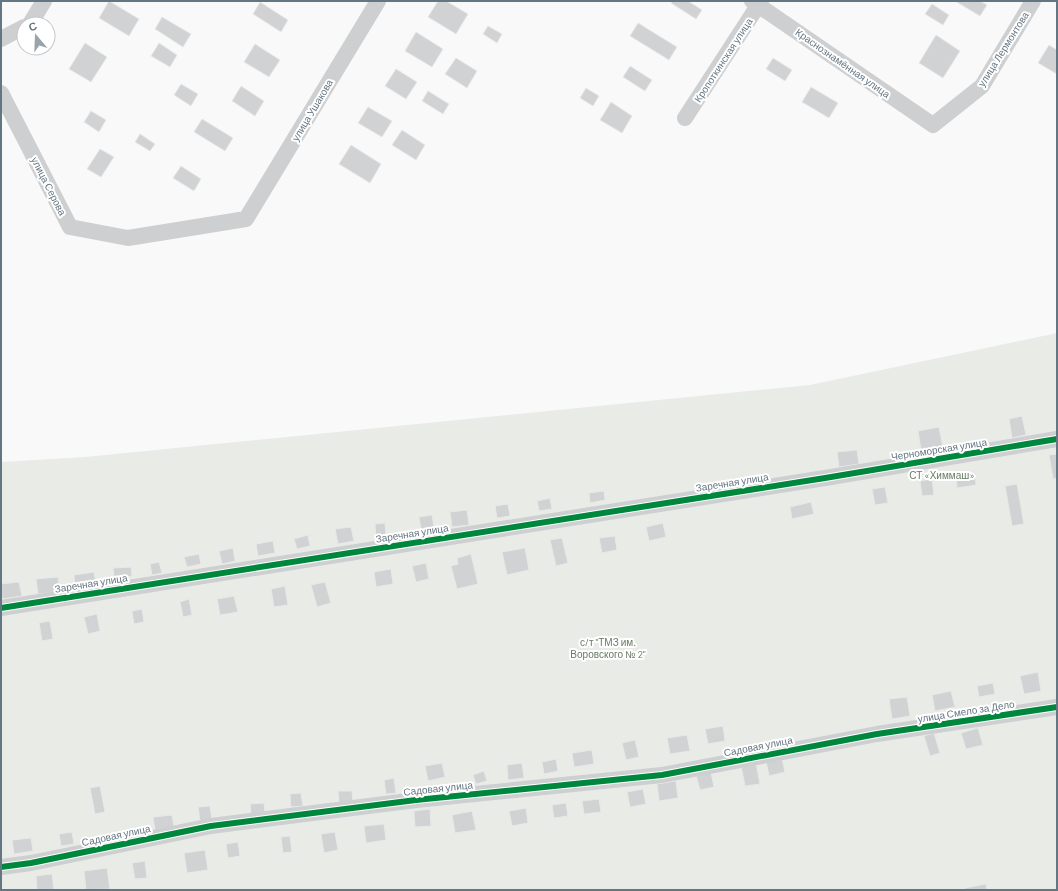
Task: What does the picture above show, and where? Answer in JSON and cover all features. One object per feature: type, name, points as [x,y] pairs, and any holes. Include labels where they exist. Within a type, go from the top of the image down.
[{"type":"street","points":[[35,16],[44,1]]},
{"type":"street","name":"улица Ушакова","points":[[246,219],[378,1]]},
{"type":"street","name":"улица Лермонтова","points":[[933,125],[982,86],[1033,1]]},
{"type":"street","name":"Краснознамённая улица","points":[[757,2],[933,125]]},
{"type":"street","name":"Кропоткинская улица","points":[[685,118],[757,2]]},
{"type":"street","points":[[1,39],[16,31]]},
{"type":"street","name":"улица Серова","points":[[1,94],[70,227],[128,238],[246,219]]},
{"type":"street","name":"Черноморская улица","points":[[825,478],[1057,440]]},
{"type":"street","name":"Заречная улица","points":[[1,608],[825,478]]},
{"type":"street","name":"улица Смело за Дело","points":[[877,734],[1057,707]]},
{"type":"street","name":"Садовая улица","points":[[1,867],[32,864],[211,826],[424,799],[662,774],[877,734]]},
{"type":"green space","name":"с/т \"ТМЗ им. Воровского № 2\"","points":[[1057,333],[1057,890],[1,890],[1,462],[86,457],[810,385]]},
{"type":"building","points":[[109,1],[139,19],[129,36],[99,18]]},
{"type":"building","points":[[438,1],[446,1],[468,14],[456,34],[428,17]]},
{"type":"building","points":[[673,1],[688,1],[702,10],[696,19],[671,3]]},
{"type":"building","points":[[955,1],[980,1],[987,5],[980,16]]},
{"type":"building","points":[[260,2],[288,20],[281,32],[253,14]]},
{"type":"building","points":[[932,4],[949,15],[943,25],[925,14]]},
{"type":"building","points":[[162,17],[191,34],[183,47],[155,29]]},
{"type":"building","points":[[638,23],[677,47],[669,60],[630,36]]},
{"type":"building","points":[[488,26],[502,34],[497,43],[483,34]]},
{"type":"building","points":[[416,32],[443,49],[432,67],[405,51]]},
{"type":"building","points":[[936,35],[960,51],[943,78],[919,63]]},
{"type":"building","points":[[85,43],[107,57],[91,82],[69,69]]},
{"type":"building","points":[[159,43],[177,55],[170,67],[151,56]]},
{"type":"building","points":[[255,44],[280,60],[269,77],[244,62]]},
{"type":"building","points":[[1049,45],[1057,50],[1057,74],[1038,63]]},
{"type":"building","points":[[456,58],[477,71],[467,88],[445,74]]},
{"type":"building","points":[[773,58],[792,70],[785,81],[766,69]]},
{"type":"building","points":[[630,66],[652,80],[645,91],[623,77]]},
{"type":"building","points":[[396,69],[417,82],[406,99],[385,86]]},
{"type":"building","points":[[181,84],[198,94],[191,106],[174,95]]},
{"type":"building","points":[[241,86],[264,101],[255,116],[232,101]]},
{"type":"building","points":[[811,87],[838,103],[829,118],[802,102]]},
{"type":"building","points":[[586,88],[599,96],[593,106],[580,98]]},
{"type":"building","points":[[428,91],[449,104],[443,114],[422,101]]},
{"type":"building","points":[[611,102],[632,116],[622,133],[600,120]]},
{"type":"building","points":[[368,107],[392,121],[382,137],[358,123]]},
{"type":"building","points":[[91,111],[106,120],[99,132],[84,122]]},
{"type":"building","points":[[202,119],[233,138],[225,151],[194,132]]},
{"type":"building","points":[[402,130],[425,145],[416,160],[392,145]]},
{"type":"building","points":[[140,134],[155,144],[150,151],[135,142]]},
{"type":"building","points":[[351,145],[381,164],[370,183],[339,164]]},
{"type":"building","points":[[100,149],[114,157],[101,177],[87,169]]},
{"type":"building","points":[[181,166],[201,179],[194,191],[173,178]]},
{"type":"building","points":[[1022,416],[1026,435],[1012,438],[1009,419]]},
{"type":"building","points":[[939,427],[944,453],[922,456],[918,431]]},
{"type":"building","points":[[857,450],[859,464],[839,467],[837,452]]},
{"type":"building","points":[[1057,454],[1057,478],[1053,479],[1049,455]]},
{"type":"building","points":[[975,473],[976,485],[957,488],[956,475]]},
{"type":"building","points":[[932,479],[934,495],[922,496],[920,481]]},
{"type":"building","points":[[1017,484],[1024,524],[1012,526],[1005,486]]},
{"type":"building","points":[[885,487],[888,503],[875,505],[872,489]]},
{"type":"building","points":[[604,491],[605,500],[590,503],[589,493]]},
{"type":"building","points":[[550,498],[552,509],[539,511],[537,501]]},
{"type":"building","points":[[811,502],[814,514],[792,519],[790,507]]},
{"type":"building","points":[[508,504],[510,516],[497,518],[495,506]]},
{"type":"building","points":[[467,510],[469,525],[452,527],[450,512]]},
{"type":"building","points":[[432,515],[435,533],[422,535],[419,517]]},
{"type":"building","points":[[385,523],[386,540],[376,541],[375,524]]},
{"type":"building","points":[[663,523],[666,537],[649,541],[646,527]]},
{"type":"building","points":[[351,527],[354,541],[338,544],[335,529]]},
{"type":"building","points":[[308,535],[310,546],[297,549],[294,539]]},
{"type":"building","points":[[615,536],[617,550],[602,553],[599,538]]},
{"type":"building","points":[[562,538],[568,563],[556,566],[550,540]]},
{"type":"building","points":[[273,541],[275,553],[258,556],[256,544]]},
{"type":"building","points":[[233,548],[235,561],[222,564],[219,551]]},
{"type":"building","points":[[525,548],[529,570],[507,575],[502,552]]},
{"type":"building","points":[[199,554],[201,564],[187,567],[184,557]]},
{"type":"building","points":[[471,554],[478,584],[457,589],[451,566],[458,564],[457,558]]},
{"type":"building","points":[[159,562],[162,573],[152,575],[150,564]]},
{"type":"building","points":[[426,563],[429,579],[416,582],[412,566]]},
{"type":"building","points":[[131,567],[132,576],[114,578],[113,568]]},
{"type":"building","points":[[391,569],[393,584],[376,587],[374,572]]},
{"type":"building","points":[[94,572],[96,583],[75,586],[74,575]]},
{"type":"building","points":[[58,577],[60,592],[38,594],[36,579]]},
{"type":"building","points":[[19,582],[22,596],[2,599],[1,584]]},
{"type":"building","points":[[325,582],[331,603],[317,607],[311,585]]},
{"type":"building","points":[[285,586],[288,605],[274,607],[271,589]]},
{"type":"building","points":[[234,596],[238,612],[220,615],[217,599]]},
{"type":"building","points":[[189,599],[192,615],[183,617],[180,602]]},
{"type":"building","points":[[142,609],[144,622],[134,624],[132,611]]},
{"type":"building","points":[[97,614],[100,631],[88,634],[84,617]]},
{"type":"building","points":[[50,621],[53,639],[42,641],[39,623]]},
{"type":"building","points":[[1038,672],[1041,691],[1024,694],[1020,676]]},
{"type":"building","points":[[993,683],[995,694],[979,697],[977,686]]},
{"type":"building","points":[[951,691],[955,707],[935,711],[932,695]]},
{"type":"building","points":[[907,697],[910,716],[892,719],[889,699]]},
{"type":"building","points":[[723,726],[725,741],[708,744],[705,729]]},
{"type":"building","points":[[978,728],[983,745],[966,749],[961,733]]},
{"type":"building","points":[[934,733],[940,753],[930,756],[924,736]]},
{"type":"building","points":[[687,735],[690,751],[670,754],[667,738]]},
{"type":"building","points":[[635,740],[639,757],[626,760],[622,743]]},
{"type":"building","points":[[592,750],[594,764],[574,767],[572,753]]},
{"type":"building","points":[[782,758],[785,772],[769,776],[766,761]]},
{"type":"building","points":[[556,759],[558,771],[544,774],[542,762]]},
{"type":"building","points":[[442,763],[445,777],[428,781],[425,766]]},
{"type":"building","points":[[522,763],[524,778],[508,780],[507,765]]},
{"type":"building","points":[[756,763],[760,784],[745,786],[741,766]]},
{"type":"building","points":[[484,771],[487,781],[476,784],[473,775]]},
{"type":"building","points":[[711,772],[714,787],[700,790],[696,775]]},
{"type":"building","points":[[394,778],[396,793],[386,794],[384,780]]},
{"type":"building","points":[[676,781],[678,798],[659,801],[657,784]]},
{"type":"building","points":[[100,786],[105,812],[95,814],[90,788]]},
{"type":"building","points":[[643,789],[646,804],[630,807],[627,792]]},
{"type":"building","points":[[338,791],[352,791],[353,802],[339,803]]},
{"type":"building","points":[[301,793],[303,806],[291,807],[290,794]]},
{"type":"building","points":[[599,799],[601,812],[584,814],[582,801]]},
{"type":"building","points":[[264,803],[265,813],[251,814],[250,804]]},
{"type":"building","points":[[566,803],[568,816],[554,818],[552,805]]},
{"type":"building","points":[[210,806],[212,820],[200,821],[198,807]]},
{"type":"building","points":[[526,808],[528,823],[512,826],[509,811]]},
{"type":"building","points":[[430,809],[431,826],[415,827],[414,811]]},
{"type":"building","points":[[472,811],[476,830],[455,833],[452,815]]},
{"type":"building","points":[[172,815],[174,827],[155,830],[153,817]]},
{"type":"building","points":[[384,824],[386,840],[366,843],[364,826]]},
{"type":"building","points":[[72,832],[74,844],[61,846],[59,834]]},
{"type":"building","points":[[335,832],[338,850],[324,853],[321,834]]},
{"type":"building","points":[[290,836],[292,852],[283,853],[281,837]]},
{"type":"building","points":[[31,838],[33,851],[14,854],[12,840]]},
{"type":"building","points":[[238,842],[240,856],[228,858],[226,844]]},
{"type":"building","points":[[205,850],[208,870],[187,873],[184,853]]},
{"type":"building","points":[[145,861],[147,878],[135,879],[132,863]]},
{"type":"building","points":[[107,868],[110,889],[86,890],[84,871]]},
{"type":"building","points":[[52,874],[54,890],[37,890],[36,876]]},
{"type":"building","points":[[986,884],[987,890],[965,890],[965,888]]},
{"type":"cycle path","points":[[1,608],[825,478],[1057,439]]},
{"type":"cycle path","points":[[1,867],[31,863],[211,826],[416,800],[662,775],[877,734],[1057,707]]},
{"type":"park label","name":"СТ «Химмаш»","points":[[942,475]]}]
